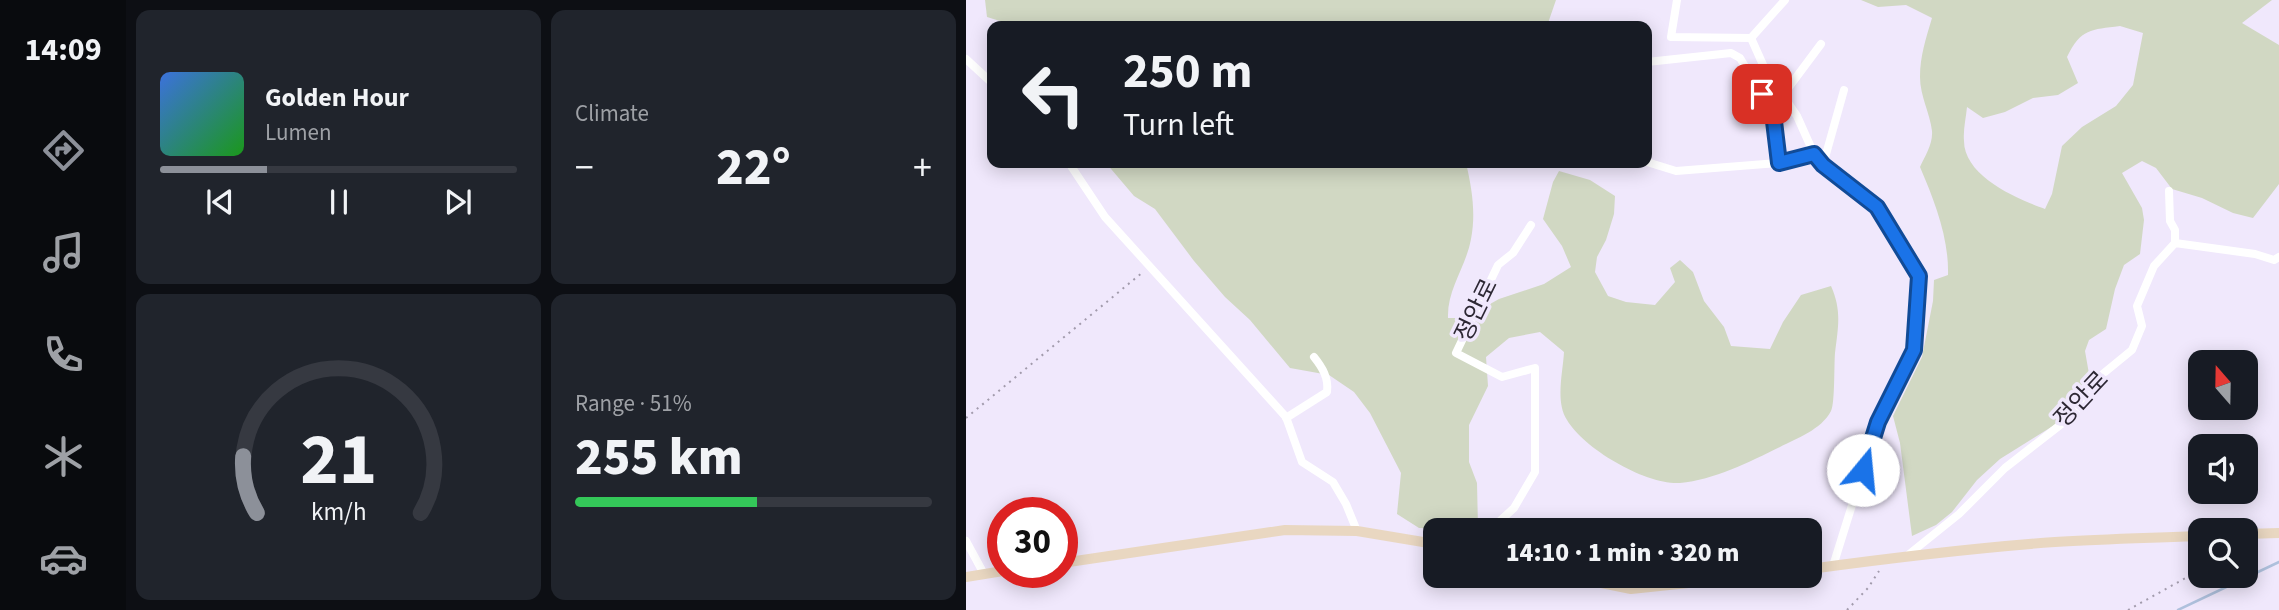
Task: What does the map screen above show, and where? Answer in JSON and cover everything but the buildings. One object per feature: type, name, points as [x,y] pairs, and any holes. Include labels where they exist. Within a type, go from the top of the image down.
[{"type":"street","points":[[1677,0],[1671,37],[1751,38],[1784,0]]},
{"type":"street","points":[[1751,38],[1763,67],[1797,116],[1814,154],[1823,165],[1877,207],[1919,276],[1914,350],[1878,422],[1833,566]]},
{"type":"street","points":[[1783,95],[1821,44]]},
{"type":"street","points":[[1652,61],[1731,53],[1740,58],[1773,113],[1779,163]]},
{"type":"street","points":[[966,59],[987,78]]},
{"type":"street","points":[[1823,165],[1844,90]]},
{"type":"street","points":[[1652,164],[1676,171],[1779,163],[1814,154]]},
{"type":"street","points":[[1072,168],[1105,217],[1286,418],[1302,462],[1333,482],[1346,503],[1357,531]]},
{"type":"street","points":[[2169,191],[2170,222],[2175,230],[2175,243],[2255,254],[2274,260],[2279,257]]},
{"type":"street","name":"정안로","points":[[1503,518],[1514,508],[1535,472],[1535,368],[1502,377],[1456,353],[1498,265],[1513,253],[1531,225]]},
{"type":"street","name":"정안로","points":[[1908,555],[1959,514],[2005,468],[2073,415],[2099,377],[2132,349],[2142,326],[2137,306],[2154,266],[2175,243]]},
{"type":"street","points":[[1286,418],[1326,392],[1328,384],[1322,367],[1314,357]]},
{"type":"street","points":[[1078,561],[1285,530],[1357,531],[1423,542]]},
{"type":"street","points":[[2258,534],[2279,533]]},
{"type":"street","name":"정안로","points":[[1822,567],[1908,555],[2056,542],[2188,536]]},
{"type":"street","points":[[966,541],[974,576]]},
{"type":"path","points":[[966,418],[1149,267]]},
{"type":"path","points":[[1847,610],[1868,588],[1879,571],[1880,561]]},
{"type":"path","points":[[2128,610],[2188,577]]},
{"type":"green space","points":[[985,0],[1556,0],[1549,21],[1000,21],[987,17]]},
{"type":"green space","points":[[1861,0],[2272,0],[2242,23],[2279,45],[2279,184],[2253,218],[2172,189],[2156,168],[2142,161],[2122,173],[2142,208],[2144,220],[2140,254],[2124,265],[2115,289],[2106,329],[2089,340],[2085,351],[2092,391],[2069,416],[2000,459],[1977,480],[1952,512],[1936,525],[1912,536],[1900,443],[1893,416],[1922,357],[1933,301],[1934,280],[1948,275],[1948,261],[1940,220],[1920,167],[1932,136],[1920,77],[1922,54],[1932,18],[1906,5],[1878,7]],"holes":[[[2120,26],[2143,33],[2133,85],[2116,106],[2082,127],[2062,146],[2052,194],[2045,209],[2007,192],[1982,175],[1973,165],[1966,154],[1964,141],[1967,107],[1983,118],[2005,112],[2033,98],[2058,95],[2078,83],[2067,57],[2082,36],[2094,30]]]},
{"type":"green space","points":[[1110,168],[1467,168],[1473,201],[1472,230],[1469,249],[1448,307],[1448,318],[1465,318],[1499,299],[1544,284],[1571,267],[1562,246],[1543,219],[1553,182],[1559,171],[1590,180],[1615,196],[1614,214],[1606,240],[1597,257],[1595,272],[1608,296],[1626,302],[1655,305],[1675,282],[1670,268],[1680,260],[1693,272],[1704,301],[1724,327],[1731,346],[1770,349],[1783,322],[1801,295],[1831,286],[1837,303],[1838,319],[1831,411],[1827,418],[1808,433],[1744,464],[1693,481],[1666,482],[1634,472],[1617,463],[1575,431],[1561,405],[1564,352],[1540,332],[1509,338],[1486,357],[1488,386],[1469,425],[1469,462],[1477,483],[1478,518],[1423,518],[1423,528],[1419,528],[1397,514],[1401,473],[1370,413],[1354,392],[1329,375],[1290,368],[1250,320],[1225,297],[1194,261],[1155,209],[1134,196]]},
{"type":"waterway","points":[[2178,610],[2279,562]]},
{"type":"route","points":[[1762,94],[1773,113],[1779,163],[1814,154],[1823,165],[1877,207],[1919,276],[1914,350],[1878,422],[1863,470]]}]
